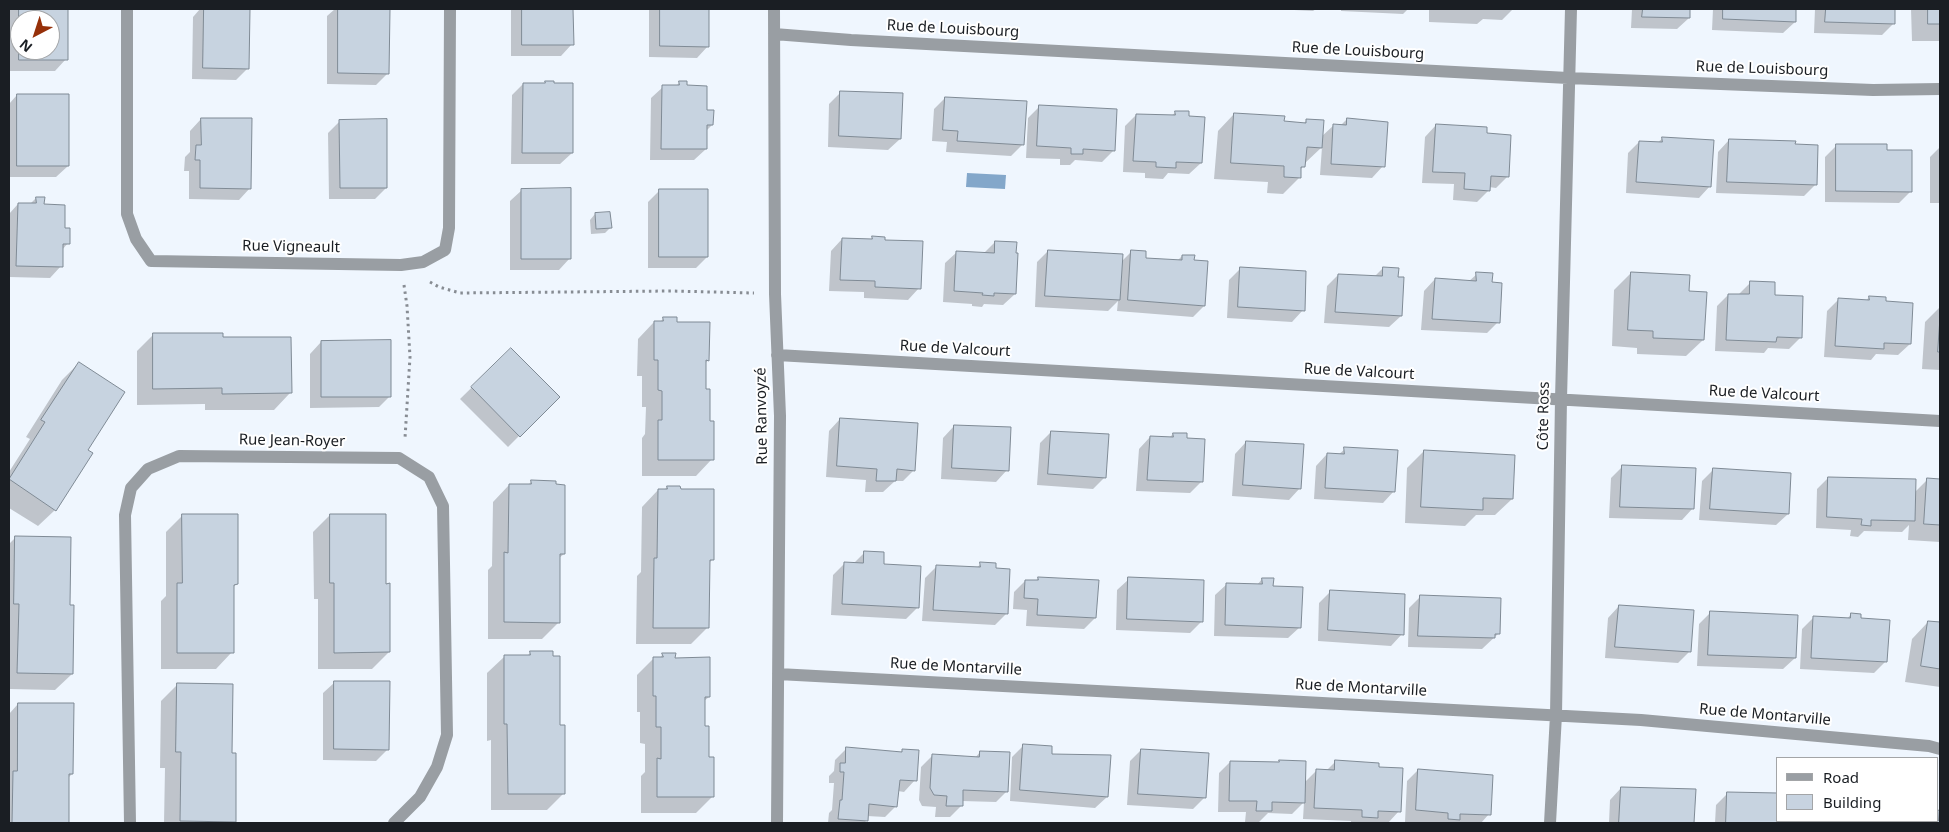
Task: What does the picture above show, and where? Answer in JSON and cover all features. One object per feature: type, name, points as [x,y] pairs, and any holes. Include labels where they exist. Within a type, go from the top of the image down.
[{"type":"street","name":"Rue Vigneault","points":[[127,9],[127,214],[136,239],[151,261],[401,265],[423,262],[445,250],[449,228],[450,9]]},
{"type":"street","name":"Rue Ranvoyzé","points":[[774,9],[775,294],[780,416],[777,823]]},
{"type":"street","name":"Côte Ross","points":[[1550,823],[1556,715],[1561,399],[1571,9]]},
{"type":"street","name":"Rue de Louisbourg","points":[[774,34],[1568,78],[1863,89],[1940,89]]},
{"type":"street","name":"Rue de Valcourt","points":[[777,355],[1940,421]]},
{"type":"street","name":"Rue Jean-Royer","points":[[130,823],[126,515],[131,488],[148,468],[179,456],[399,458]]},
{"type":"street","points":[[394,823],[420,797],[437,767],[447,735],[443,506],[429,477],[399,458]]},
{"type":"street","name":"Rue de Montarville","points":[[778,674],[1556,715],[1661,722],[1929,746],[1940,749]]},
{"type":"path","points":[[439,287],[460,294],[672,291],[775,294]]},
{"type":"path","points":[[399,458],[406,433],[410,357],[407,306]]},
{"type":"water","points":[[967,173],[1006,175],[1005,189],[966,187]]},
{"type":"building","points":[[19,9],[68,9],[68,60],[60,60],[60,10]]},
{"type":"building","points":[[204,9],[250,9],[249,69],[203,68]]},
{"type":"building","points":[[338,9],[390,9],[389,74],[338,73]]},
{"type":"building","points":[[522,9],[573,9],[574,45],[522,45]]},
{"type":"building","points":[[660,9],[709,9],[709,47],[660,46]]},
{"type":"building","points":[[1643,9],[1690,9],[1690,18],[1642,17]]},
{"type":"building","points":[[1723,9],[1796,9],[1796,22],[1723,19]]},
{"type":"building","points":[[1826,9],[1895,9],[1895,24],[1825,22]]},
{"type":"building","points":[[1928,9],[1940,9],[1940,24],[1928,24]]},
{"type":"building","points":[[545,81],[573,83],[573,153],[522,153],[523,83],[545,83]]},
{"type":"building","points":[[679,81],[687,81],[687,85],[707,86],[707,110],[714,110],[713,125],[707,125],[707,149],[661,149],[662,85],[679,85]]},
{"type":"building","points":[[840,91],[903,93],[901,139],[839,136]]},
{"type":"building","points":[[17,94],[69,94],[69,166],[17,166]]},
{"type":"building","points":[[945,97],[1027,101],[1024,145],[957,141],[958,131],[943,130]]},
{"type":"building","points":[[1039,105],[1117,109],[1115,151],[1083,149],[1083,154],[1071,154],[1071,148],[1037,146]]},
{"type":"building","points":[[1175,111],[1189,111],[1189,116],[1205,117],[1202,163],[1176,162],[1176,168],[1156,167],[1156,162],[1133,161],[1136,114],[1175,115]]},
{"type":"building","points":[[1234,113],[1285,116],[1284,121],[1306,123],[1306,119],[1324,120],[1322,148],[1307,147],[1305,167],[1301,167],[1301,178],[1284,177],[1284,166],[1231,163]]},
{"type":"building","points":[[201,118],[252,118],[251,189],[200,188],[200,160],[195,160],[196,145],[201,145]]},
{"type":"building","points":[[1347,118],[1388,122],[1385,167],[1331,164],[1333,124],[1346,125]]},
{"type":"building","points":[[387,119],[387,188],[340,188],[339,120]]},
{"type":"building","points":[[1436,124],[1487,127],[1487,133],[1511,135],[1509,177],[1491,176],[1490,191],[1464,189],[1465,173],[1433,172]]},
{"type":"building","points":[[1662,137],[1714,140],[1711,187],[1636,182],[1639,141],[1662,142]]},
{"type":"building","points":[[1729,139],[1796,141],[1795,144],[1818,145],[1817,185],[1727,182]]},
{"type":"building","points":[[1836,144],[1887,144],[1887,150],[1912,150],[1912,192],[1836,191]]},
{"type":"building","points":[[571,188],[571,259],[521,259],[521,189]]},
{"type":"building","points":[[659,189],[708,189],[708,257],[659,257]]},
{"type":"building","points":[[36,197],[45,197],[44,204],[65,205],[65,228],[70,228],[70,244],[63,244],[63,267],[16,266],[18,203],[36,203]]},
{"type":"building","points":[[610,212],[612,228],[596,229],[595,213]]},
{"type":"building","points":[[872,236],[885,237],[885,240],[923,241],[921,289],[875,287],[875,281],[840,280],[842,238],[872,239]]},
{"type":"building","points":[[995,241],[1017,242],[1016,294],[994,293],[994,296],[982,295],[983,293],[954,291],[956,251],[994,253]]},
{"type":"building","points":[[1048,250],[1123,254],[1120,300],[1045,296]]},
{"type":"building","points":[[1131,250],[1146,251],[1146,258],[1182,260],[1182,255],[1195,255],[1194,260],[1208,261],[1205,306],[1128,300]]},
{"type":"building","points":[[1240,267],[1306,271],[1305,311],[1238,307]]},
{"type":"building","points":[[1383,267],[1399,268],[1398,277],[1404,277],[1402,316],[1335,312],[1338,274],[1382,276]]},
{"type":"building","points":[[1476,272],[1493,273],[1492,282],[1502,283],[1500,323],[1432,319],[1435,278],[1476,281]]},
{"type":"building","points":[[1631,272],[1690,275],[1689,291],[1707,292],[1704,340],[1653,338],[1653,331],[1628,330]]},
{"type":"building","points":[[1750,281],[1775,282],[1775,295],[1803,296],[1802,338],[1777,337],[1776,342],[1726,340],[1728,294],[1749,294]]},
{"type":"building","points":[[1869,296],[1886,297],[1886,301],[1913,303],[1911,344],[1884,343],[1884,349],[1835,346],[1838,298],[1869,300]]},
{"type":"building","points":[[663,317],[677,317],[677,322],[710,322],[709,361],[706,360],[706,389],[710,389],[710,421],[714,421],[714,460],[658,460],[658,420],[662,420],[662,391],[658,390],[658,360],[654,360],[654,321],[663,321]]},
{"type":"building","points":[[1940,318],[1940,352],[1938,352]]},
{"type":"building","points":[[153,333],[223,333],[223,337],[291,337],[292,393],[222,394],[222,388],[153,389]]},
{"type":"building","points":[[391,340],[391,397],[321,397],[321,341]]},
{"type":"building","points":[[511,348],[560,397],[520,437],[471,387]]},
{"type":"building","points":[[79,362],[125,392],[88,450],[93,453],[56,511],[9,479],[45,422],[41,420]]},
{"type":"building","points":[[840,418],[918,423],[915,471],[897,469],[896,481],[876,481],[877,469],[837,466]]},
{"type":"building","points":[[954,425],[1011,427],[1009,471],[952,468]]},
{"type":"building","points":[[1051,431],[1109,434],[1106,478],[1048,474]]},
{"type":"building","points":[[1173,433],[1187,433],[1187,438],[1205,439],[1203,482],[1147,480],[1150,436],[1173,437]]},
{"type":"building","points":[[1246,441],[1304,444],[1301,489],[1243,485]]},
{"type":"building","points":[[1344,447],[1398,450],[1395,492],[1325,488],[1327,453],[1344,454]]},
{"type":"building","points":[[1424,450],[1515,455],[1513,499],[1483,498],[1483,510],[1421,507]]},
{"type":"building","points":[[1622,465],[1696,468],[1694,509],[1620,507]]},
{"type":"building","points":[[1713,468],[1791,473],[1789,514],[1710,509]]},
{"type":"building","points":[[1828,477],[1916,479],[1915,521],[1871,520],[1871,526],[1861,525],[1862,519],[1827,517]]},
{"type":"building","points":[[1927,478],[1940,479],[1940,525],[1924,524]]},
{"type":"building","points":[[531,480],[556,481],[556,484],[565,485],[565,554],[560,554],[560,623],[504,622],[504,552],[508,553],[509,484],[531,484]]},
{"type":"building","points":[[667,486],[680,486],[681,489],[714,489],[714,560],[710,560],[709,628],[653,628],[654,558],[657,558],[658,489],[667,489]]},
{"type":"building","points":[[182,514],[238,514],[238,584],[234,585],[234,653],[177,653],[177,583],[182,583]]},
{"type":"building","points":[[330,514],[386,514],[386,584],[390,583],[390,652],[334,653],[334,583],[330,583]]},
{"type":"building","points":[[15,536],[71,537],[70,605],[74,605],[73,674],[17,673],[19,604],[14,604]]},
{"type":"building","points":[[864,551],[884,552],[884,564],[921,566],[919,608],[842,604],[844,562],[863,563]]},
{"type":"building","points":[[980,562],[996,563],[996,568],[1010,569],[1008,614],[933,610],[936,565],[980,567]]},
{"type":"building","points":[[1038,577],[1099,580],[1096,618],[1037,615],[1038,599],[1024,598],[1025,580],[1038,580]]},
{"type":"building","points":[[1128,577],[1204,580],[1203,622],[1127,619]]},
{"type":"building","points":[[1262,578],[1274,578],[1273,586],[1303,587],[1301,628],[1225,625],[1226,583],[1262,584]]},
{"type":"building","points":[[1330,590],[1405,594],[1404,635],[1328,630]]},
{"type":"building","points":[[1420,595],[1501,598],[1500,634],[1495,634],[1495,638],[1418,636]]},
{"type":"building","points":[[1619,605],[1694,610],[1691,652],[1615,647]]},
{"type":"building","points":[[1710,611],[1798,615],[1796,658],[1708,655]]},
{"type":"building","points":[[1851,613],[1861,614],[1861,618],[1890,620],[1887,662],[1811,658],[1813,616],[1850,618]]},
{"type":"building","points":[[1928,621],[1940,622],[1940,669],[1921,666]]},
{"type":"building","points":[[530,651],[553,651],[553,656],[560,656],[560,725],[565,725],[565,794],[508,794],[507,724],[504,724],[504,655],[530,655]]},
{"type":"building","points":[[662,653],[676,653],[675,658],[710,657],[710,697],[705,697],[705,726],[709,726],[709,757],[714,757],[714,797],[657,797],[657,758],[661,759],[661,727],[656,727],[656,696],[653,696],[653,657],[663,657]]},
{"type":"building","points":[[334,681],[390,681],[389,750],[334,749]]},
{"type":"building","points":[[177,683],[233,684],[232,753],[236,753],[236,822],[180,821],[181,752],[176,752]]},
{"type":"building","points":[[18,703],[74,703],[73,774],[69,774],[69,823],[12,823],[13,771],[17,771]]},
{"type":"building","points":[[1023,744],[1052,746],[1052,754],[1111,755],[1108,797],[1020,790]]},
{"type":"building","points":[[846,747],[902,752],[902,749],[919,750],[917,781],[900,780],[897,807],[869,804],[868,821],[838,819],[840,800],[842,800],[844,772],[840,772],[840,763],[845,763]]},
{"type":"building","points":[[1141,749],[1209,753],[1206,798],[1138,794]]},
{"type":"building","points":[[980,751],[1010,752],[1008,792],[963,790],[963,806],[946,806],[947,796],[934,795],[930,788],[932,754],[979,757]]},
{"type":"building","points":[[1279,760],[1306,761],[1305,803],[1272,802],[1272,811],[1256,811],[1257,801],[1229,801],[1230,761],[1279,762]]},
{"type":"building","points":[[1335,760],[1379,763],[1379,767],[1403,768],[1401,812],[1378,811],[1378,818],[1362,817],[1362,810],[1314,808],[1316,769],[1334,770]]},
{"type":"building","points":[[1418,769],[1493,775],[1491,815],[1460,814],[1460,820],[1448,819],[1448,813],[1416,810]]},
{"type":"building","points":[[1621,787],[1696,789],[1694,823],[1619,823]]},
{"type":"building","points":[[1727,792],[1776,793],[1776,822],[1795,822],[1795,823],[1726,823]]},
{"type":"building","points":[[1940,811],[1940,823],[1913,823],[1939,822]]},
{"type":"building","points":[[1812,822],[1889,822],[1889,823]]}]
